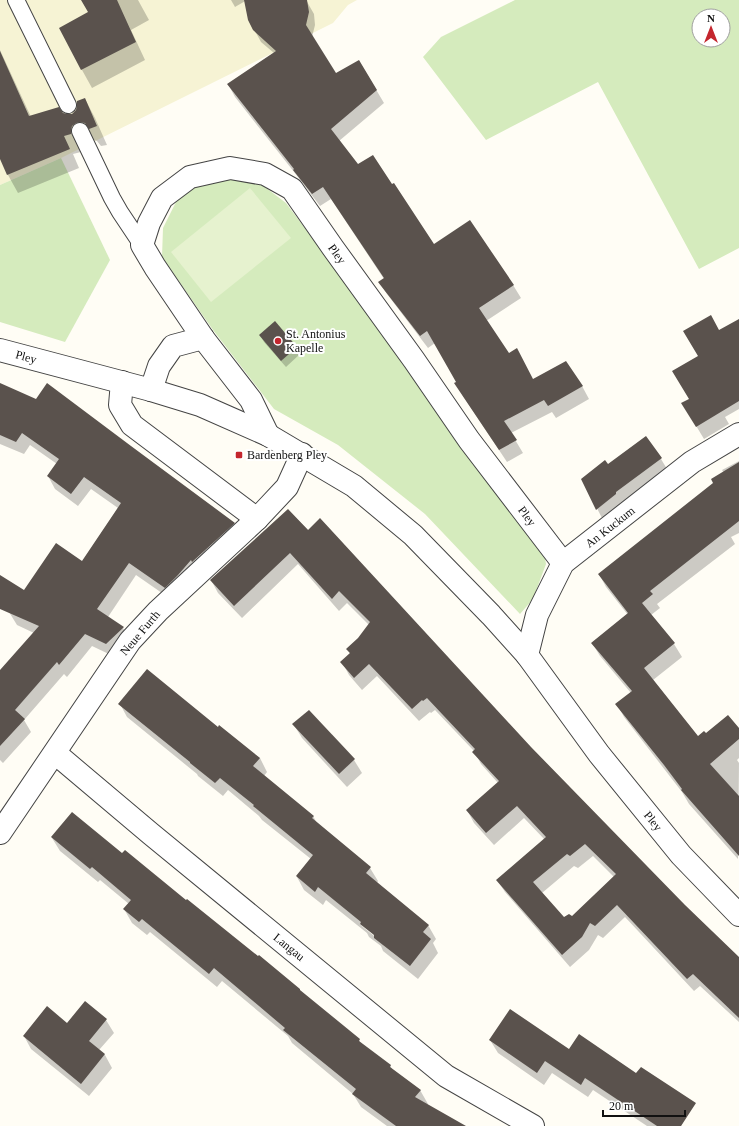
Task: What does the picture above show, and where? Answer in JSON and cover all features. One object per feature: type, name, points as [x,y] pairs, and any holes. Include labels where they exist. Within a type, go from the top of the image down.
[{"type":"street","name":"Pley","points":[[142,245],[149,223],[162,198],[190,177],[230,168],[265,174],[292,189],[469,440],[563,563]]},
{"type":"street","points":[[142,245],[202,338],[251,400],[268,434]]},
{"type":"street","points":[[151,390],[159,366],[173,346],[202,338]]},
{"type":"street","name":"Pley","points":[[0,350],[151,390],[200,406],[268,434],[354,486],[412,535],[491,615],[527,656],[599,754],[680,855],[736,912]]},
{"type":"street","points":[[122,382],[120,405],[132,425],[257,519]]},
{"type":"street","name":"An Kuckum","points":[[527,656],[538,615],[563,563],[692,462],[739,434]]},
{"type":"street","name":"Neue Furth","points":[[0,833],[130,641],[158,611],[257,519],[287,487],[302,454]]},
{"type":"street","name":"Langau","points":[[55,753],[151,834],[446,1076],[533,1126]]},
{"type":"lane","points":[[16,0],[68,105]]},
{"type":"lane","points":[[80,131],[114,202],[142,245]]},
{"type":"shaded area","points":[[0,0],[357,0],[348,5],[333,23],[61,158],[0,185]]},
{"type":"green space","points":[[515,0],[739,0],[739,248],[699,269],[598,82],[486,140],[423,57],[441,37]]},
{"type":"green space","points":[[61,158],[110,260],[65,342],[0,322],[0,185]]},
{"type":"green space","points":[[229,177],[261,184],[286,203],[409,366],[544,552],[546,564],[533,599],[520,614],[425,514],[338,445],[274,409],[213,330],[162,257],[163,228],[176,202],[195,185]]},
{"type":"green space","points":[[250,188],[291,238],[211,302],[171,252]]},
{"type":"building","points":[[81,0],[117,0],[136,42],[81,70],[59,28],[88,12]]},
{"type":"building","points":[[244,0],[307,0],[309,12],[306,25],[336,73],[359,60],[377,90],[331,129],[358,164],[373,155],[392,184],[394,183],[434,244],[470,220],[514,285],[479,308],[509,353],[517,348],[533,379],[566,361],[583,386],[548,406],[544,400],[504,421],[517,440],[499,450],[454,383],[456,382],[427,331],[420,336],[378,282],[384,278],[323,187],[312,194],[227,84],[276,51],[253,30],[248,20]]},
{"type":"building","points":[[0,51],[29,116],[59,107],[63,113],[72,114],[76,110],[77,101],[85,98],[97,126],[89,129],[85,123],[76,123],[72,126],[71,134],[64,136],[70,149],[7,175],[0,159]]},
{"type":"building","points":[[711,315],[719,330],[739,319],[739,401],[696,427],[681,403],[689,399],[672,371],[698,356],[683,331]]},
{"type":"building","name":"St. Antonius Kapelle","points":[[275,321],[297,347],[281,361],[259,335]]},
{"type":"building","points":[[0,383],[36,399],[47,383],[235,523],[192,562],[191,560],[165,588],[129,563],[97,609],[124,627],[106,644],[85,634],[59,665],[57,662],[15,710],[25,719],[0,746],[0,670],[39,626],[0,609],[0,575],[24,590],[56,543],[82,561],[121,503],[84,477],[71,494],[47,476],[59,459],[22,433],[16,442],[0,435]]},
{"type":"building","points":[[646,436],[662,458],[616,492],[616,494],[596,510],[581,479],[605,460],[608,464]]},
{"type":"building","points":[[739,462],[739,521],[650,591],[653,594],[642,603],[675,643],[644,668],[698,736],[704,731],[706,733],[728,715],[739,728],[739,739],[710,764],[739,796],[739,856],[681,790],[682,789],[664,765],[615,704],[632,691],[591,643],[628,613],[598,574],[713,483],[711,479]]},
{"type":"building","points":[[288,509],[308,530],[320,518],[531,747],[685,905],[739,957],[739,1018],[693,974],[687,979],[617,905],[595,926],[590,923],[582,937],[562,955],[496,880],[546,837],[517,806],[486,833],[466,810],[499,781],[472,752],[475,749],[427,698],[423,701],[422,700],[412,709],[369,664],[354,678],[340,662],[350,653],[346,649],[358,638],[370,622],[339,591],[332,599],[290,553],[234,606],[210,580]],"holes":[[[585,844],[616,874],[572,916],[569,914],[564,917],[533,882],[567,854],[570,856]]]},
{"type":"building","points":[[147,669],[218,727],[219,725],[260,758],[253,766],[314,816],[312,818],[371,867],[366,873],[429,925],[423,932],[431,939],[410,966],[374,938],[374,935],[360,924],[361,922],[318,887],[315,892],[296,876],[313,855],[220,778],[215,783],[118,704]]},
{"type":"building","points":[[309,710],[355,759],[339,774],[292,724]]},
{"type":"building","points":[[72,812],[122,853],[125,850],[186,900],[187,899],[258,956],[259,955],[300,989],[360,1039],[359,1041],[391,1065],[390,1067],[421,1090],[415,1097],[466,1126],[396,1126],[352,1094],[356,1089],[283,1030],[285,1028],[214,968],[209,974],[142,919],[139,922],[123,909],[131,900],[92,867],[90,869],[51,837]]},
{"type":"building","points":[[85,1001],[107,1019],[89,1041],[105,1054],[81,1084],[23,1036],[47,1006],[67,1023]]},
{"type":"building","points":[[510,1009],[569,1049],[579,1034],[636,1073],[641,1067],[696,1103],[681,1126],[657,1126],[585,1078],[581,1085],[545,1061],[537,1073],[489,1040]]},
{"type":"place","name":"St. Antonius Kapelle","points":[[278,341]]},
{"type":"place","name":"Bardenberg Pley","points":[[239,455]]}]
